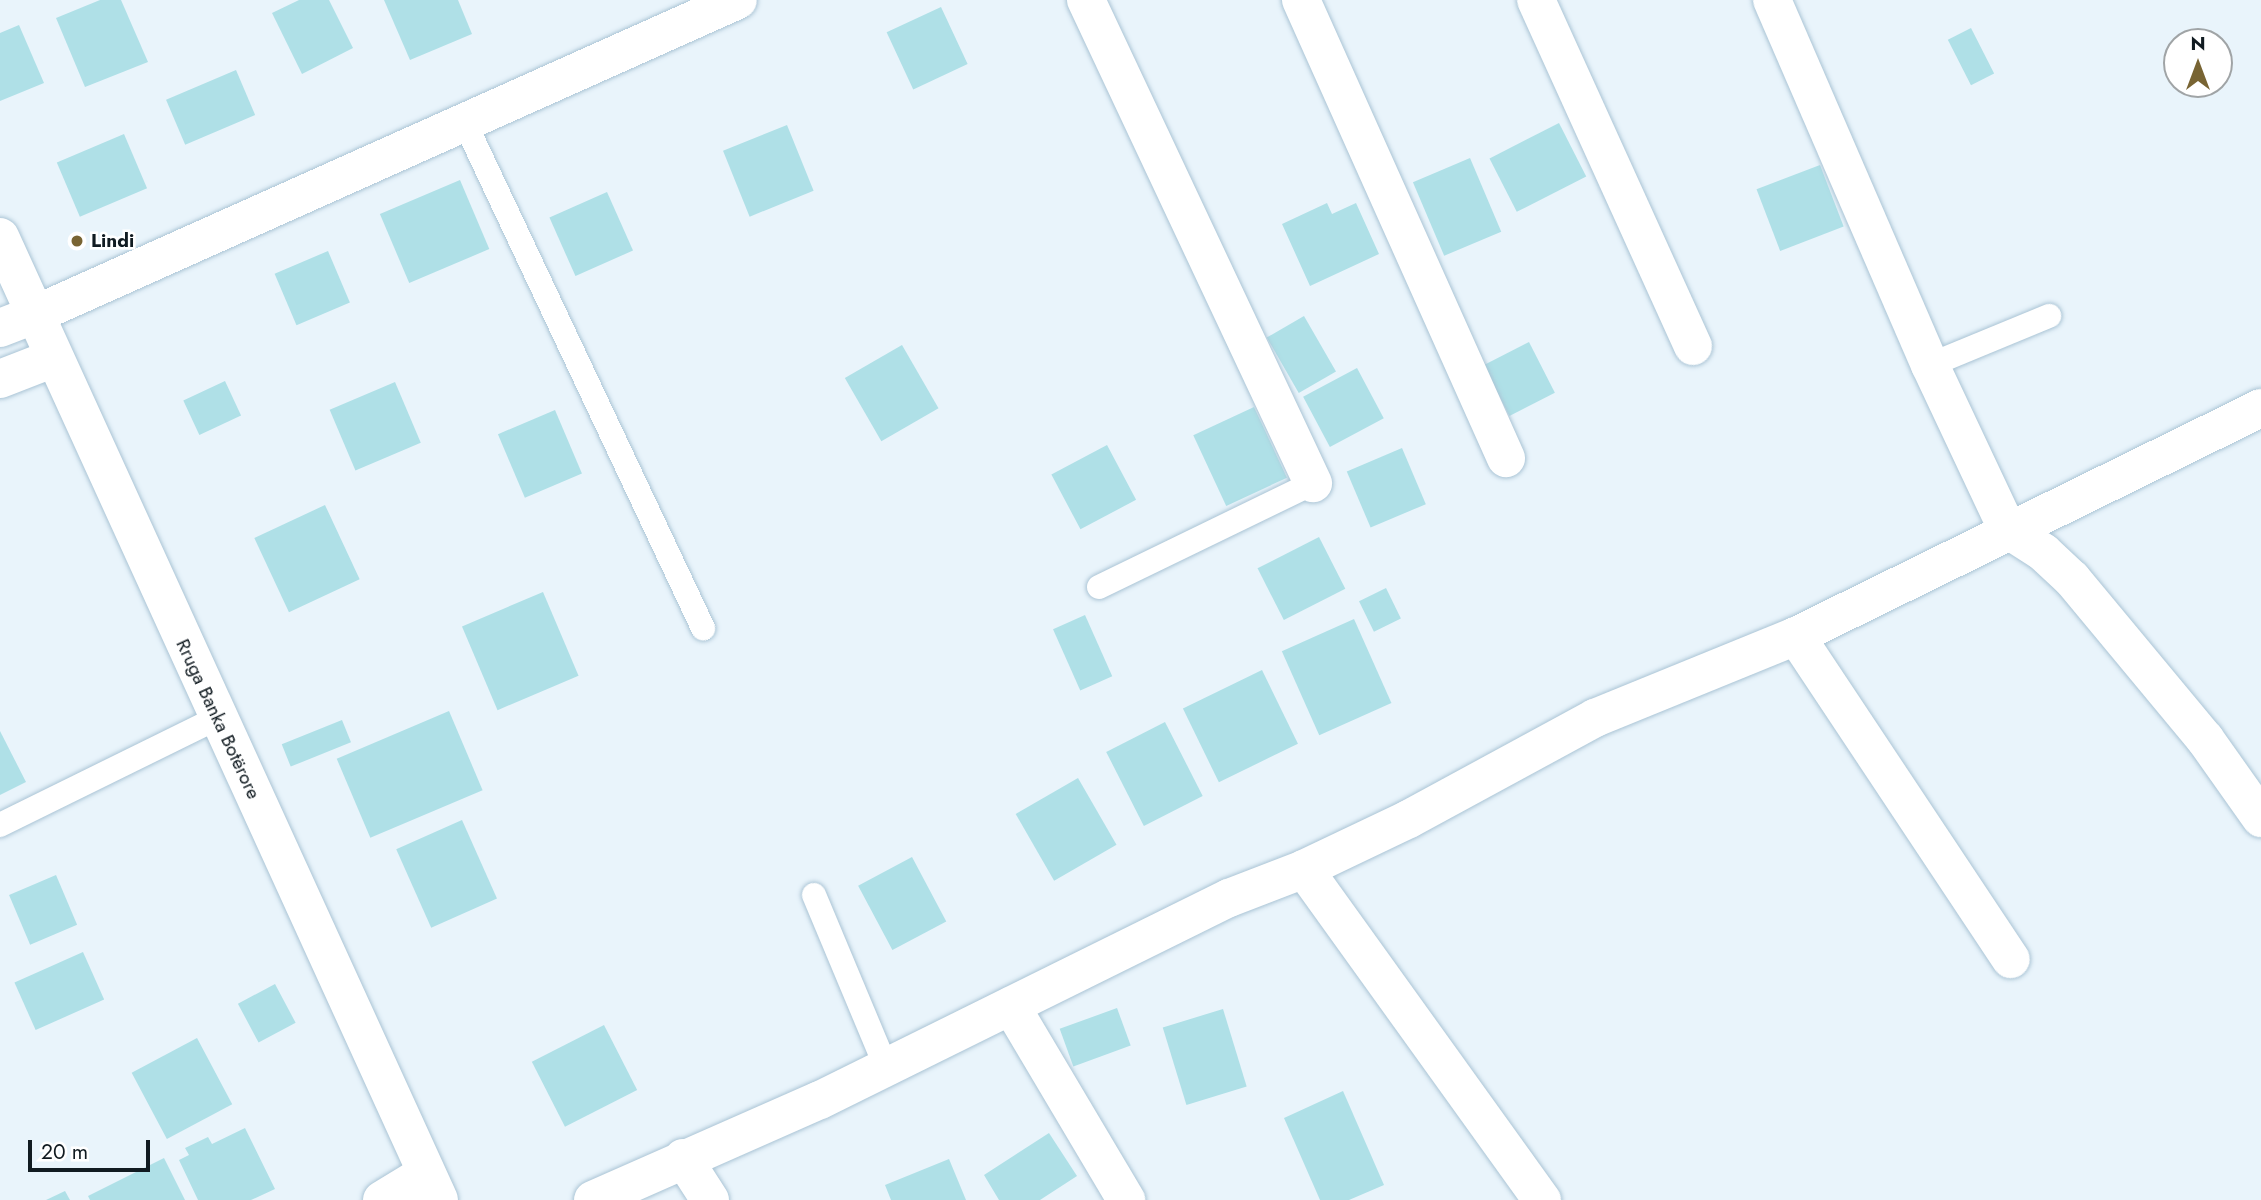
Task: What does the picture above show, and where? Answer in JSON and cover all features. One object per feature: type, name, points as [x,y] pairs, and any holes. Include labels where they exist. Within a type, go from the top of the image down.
[{"type":"street","points":[[17,322],[738,0]]},
{"type":"street","points":[[1086,0],[1313,483]]},
{"type":"street","points":[[1301,0],[1506,458]]},
{"type":"street","points":[[1536,0],[1693,346]]},
{"type":"street","points":[[1772,0],[1930,365],[2007,529],[2043,552],[2072,579],[2205,739],[2261,818]]},
{"type":"street","name":"Rruga Banka Botërore","points":[[0,237],[17,322],[54,358],[432,1187]]},
{"type":"street","points":[[0,379],[54,358]]},
{"type":"street","points":[[593,1200],[887,1067],[1229,898],[1304,869],[1409,819],[1595,718],[1796,636],[2007,529],[2261,408]]},
{"type":"street","points":[[1796,636],[2011,959]]},
{"type":"street","points":[[1304,869],[1542,1200]]},
{"type":"street","points":[[1011,1006],[1126,1200]]},
{"type":"street","points":[[683,1158],[710,1200]]},
{"type":"street","points":[[382,1200],[432,1187]]},
{"type":"lane","points":[[464,121],[703,628]]},
{"type":"lane","points":[[1930,365],[2049,316]]},
{"type":"lane","points":[[1099,587],[1313,483]]},
{"type":"lane","points":[[0,825],[217,718]]},
{"type":"lane","points":[[814,895],[887,1067]]},
{"type":"building","points":[[100,0],[121,0],[148,62],[85,87],[56,18]]},
{"type":"building","points":[[299,0],[329,0],[353,48],[302,74],[272,13]]},
{"type":"building","points":[[384,0],[458,0],[472,34],[410,60]]},
{"type":"building","points":[[941,7],[968,64],[913,89],[887,32]]},
{"type":"building","points":[[19,25],[44,83],[0,101],[0,33]]},
{"type":"building","points":[[1971,28],[1994,73],[1971,85],[1948,40]]},
{"type":"building","points":[[236,70],[255,115],[185,145],[166,100]]},
{"type":"building","points":[[1559,123],[1586,176],[1517,212],[1490,158]]},
{"type":"building","points":[[787,125],[814,191],[750,217],[723,151]]},
{"type":"building","points":[[124,134],[147,188],[80,217],[57,163]]},
{"type":"building","points":[[1470,158],[1501,232],[1444,256],[1413,182]]},
{"type":"building","points":[[1820,165],[1844,227],[1780,251],[1757,189]]},
{"type":"building","points":[[460,180],[489,249],[409,283],[380,214]]},
{"type":"building","points":[[607,192],[633,250],[575,276],[549,218]]},
{"type":"building","points":[[1327,203],[1332,214],[1356,203],[1379,254],[1310,286],[1282,224]]},
{"type":"building","points":[[328,251],[350,303],[296,325],[275,274]]},
{"type":"building","points":[[1304,316],[1336,371],[1299,393],[1267,338]]},
{"type":"building","points":[[1529,342],[1555,393],[1509,416],[1484,365]]},
{"type":"building","points":[[902,345],[938,408],[881,441],[845,378]]},
{"type":"building","points":[[1357,368],[1384,418],[1330,447],[1303,397]]},
{"type":"building","points":[[225,381],[241,415],[199,435],[183,400]]},
{"type":"building","points":[[395,382],[421,443],[355,470],[330,410]]},
{"type":"building","points":[[1254,407],[1287,478],[1226,506],[1193,435]]},
{"type":"building","points":[[555,410],[582,474],[525,498],[498,434]]},
{"type":"building","points":[[1107,445],[1136,500],[1080,529],[1051,475]]},
{"type":"building","points":[[1402,448],[1426,504],[1371,528],[1347,471]]},
{"type":"building","points":[[325,505],[360,579],[289,612],[254,538]]},
{"type":"building","points":[[1319,537],[1345,589],[1284,620],[1258,568]]},
{"type":"building","points":[[1386,588],[1401,619],[1374,632],[1359,601]]},
{"type":"building","points":[[543,592],[579,676],[498,710],[462,626]]},
{"type":"building","points":[[1085,615],[1112,676],[1080,690],[1053,629]]},
{"type":"building","points":[[1354,619],[1391,703],[1319,735],[1282,651]]},
{"type":"building","points":[[1262,670],[1298,744],[1219,782],[1183,709]]},
{"type":"building","points":[[449,711],[483,790],[370,838],[337,759]]},
{"type":"building","points":[[342,720],[351,742],[291,767],[282,744]]},
{"type":"building","points":[[1165,722],[1203,796],[1144,826],[1106,752]]},
{"type":"building","points":[[0,731],[26,782],[0,795]]},
{"type":"building","points":[[1078,778],[1116,845],[1054,881],[1016,814]]},
{"type":"building","points":[[462,820],[497,899],[431,928],[396,849]]},
{"type":"building","points":[[912,857],[946,921],[892,950],[858,886]]},
{"type":"building","points":[[56,875],[77,925],[30,945],[9,895]]},
{"type":"building","points":[[83,952],[104,1000],[36,1030],[14,983]]},
{"type":"building","points":[[275,984],[296,1023],[259,1043],[238,1004]]},
{"type":"building","points":[[1117,1008],[1131,1046],[1073,1066],[1060,1029]]},
{"type":"building","points":[[1223,1009],[1247,1086],[1186,1105],[1163,1027]]},
{"type":"building","points":[[604,1025],[637,1090],[565,1127],[532,1062]]},
{"type":"building","points":[[197,1038],[232,1104],[167,1139],[132,1073]]},
{"type":"building","points":[[1343,1091],[1384,1185],[1349,1200],[1320,1200],[1284,1118]]},
{"type":"building","points":[[245,1128],[275,1189],[251,1200],[198,1200],[179,1160],[189,1155],[185,1148],[208,1137],[212,1144]]},
{"type":"building","points":[[1049,1133],[1077,1176],[1040,1200],[999,1200],[984,1175]]},
{"type":"building","points":[[164,1158],[185,1200],[90,1200],[88,1196]]},
{"type":"building","points":[[949,1159],[966,1200],[891,1200],[885,1185]]},
{"type":"building","points":[[65,1191],[70,1200],[46,1200]]},
{"type":"place","name":"Lindi","points":[[77,241]]}]
